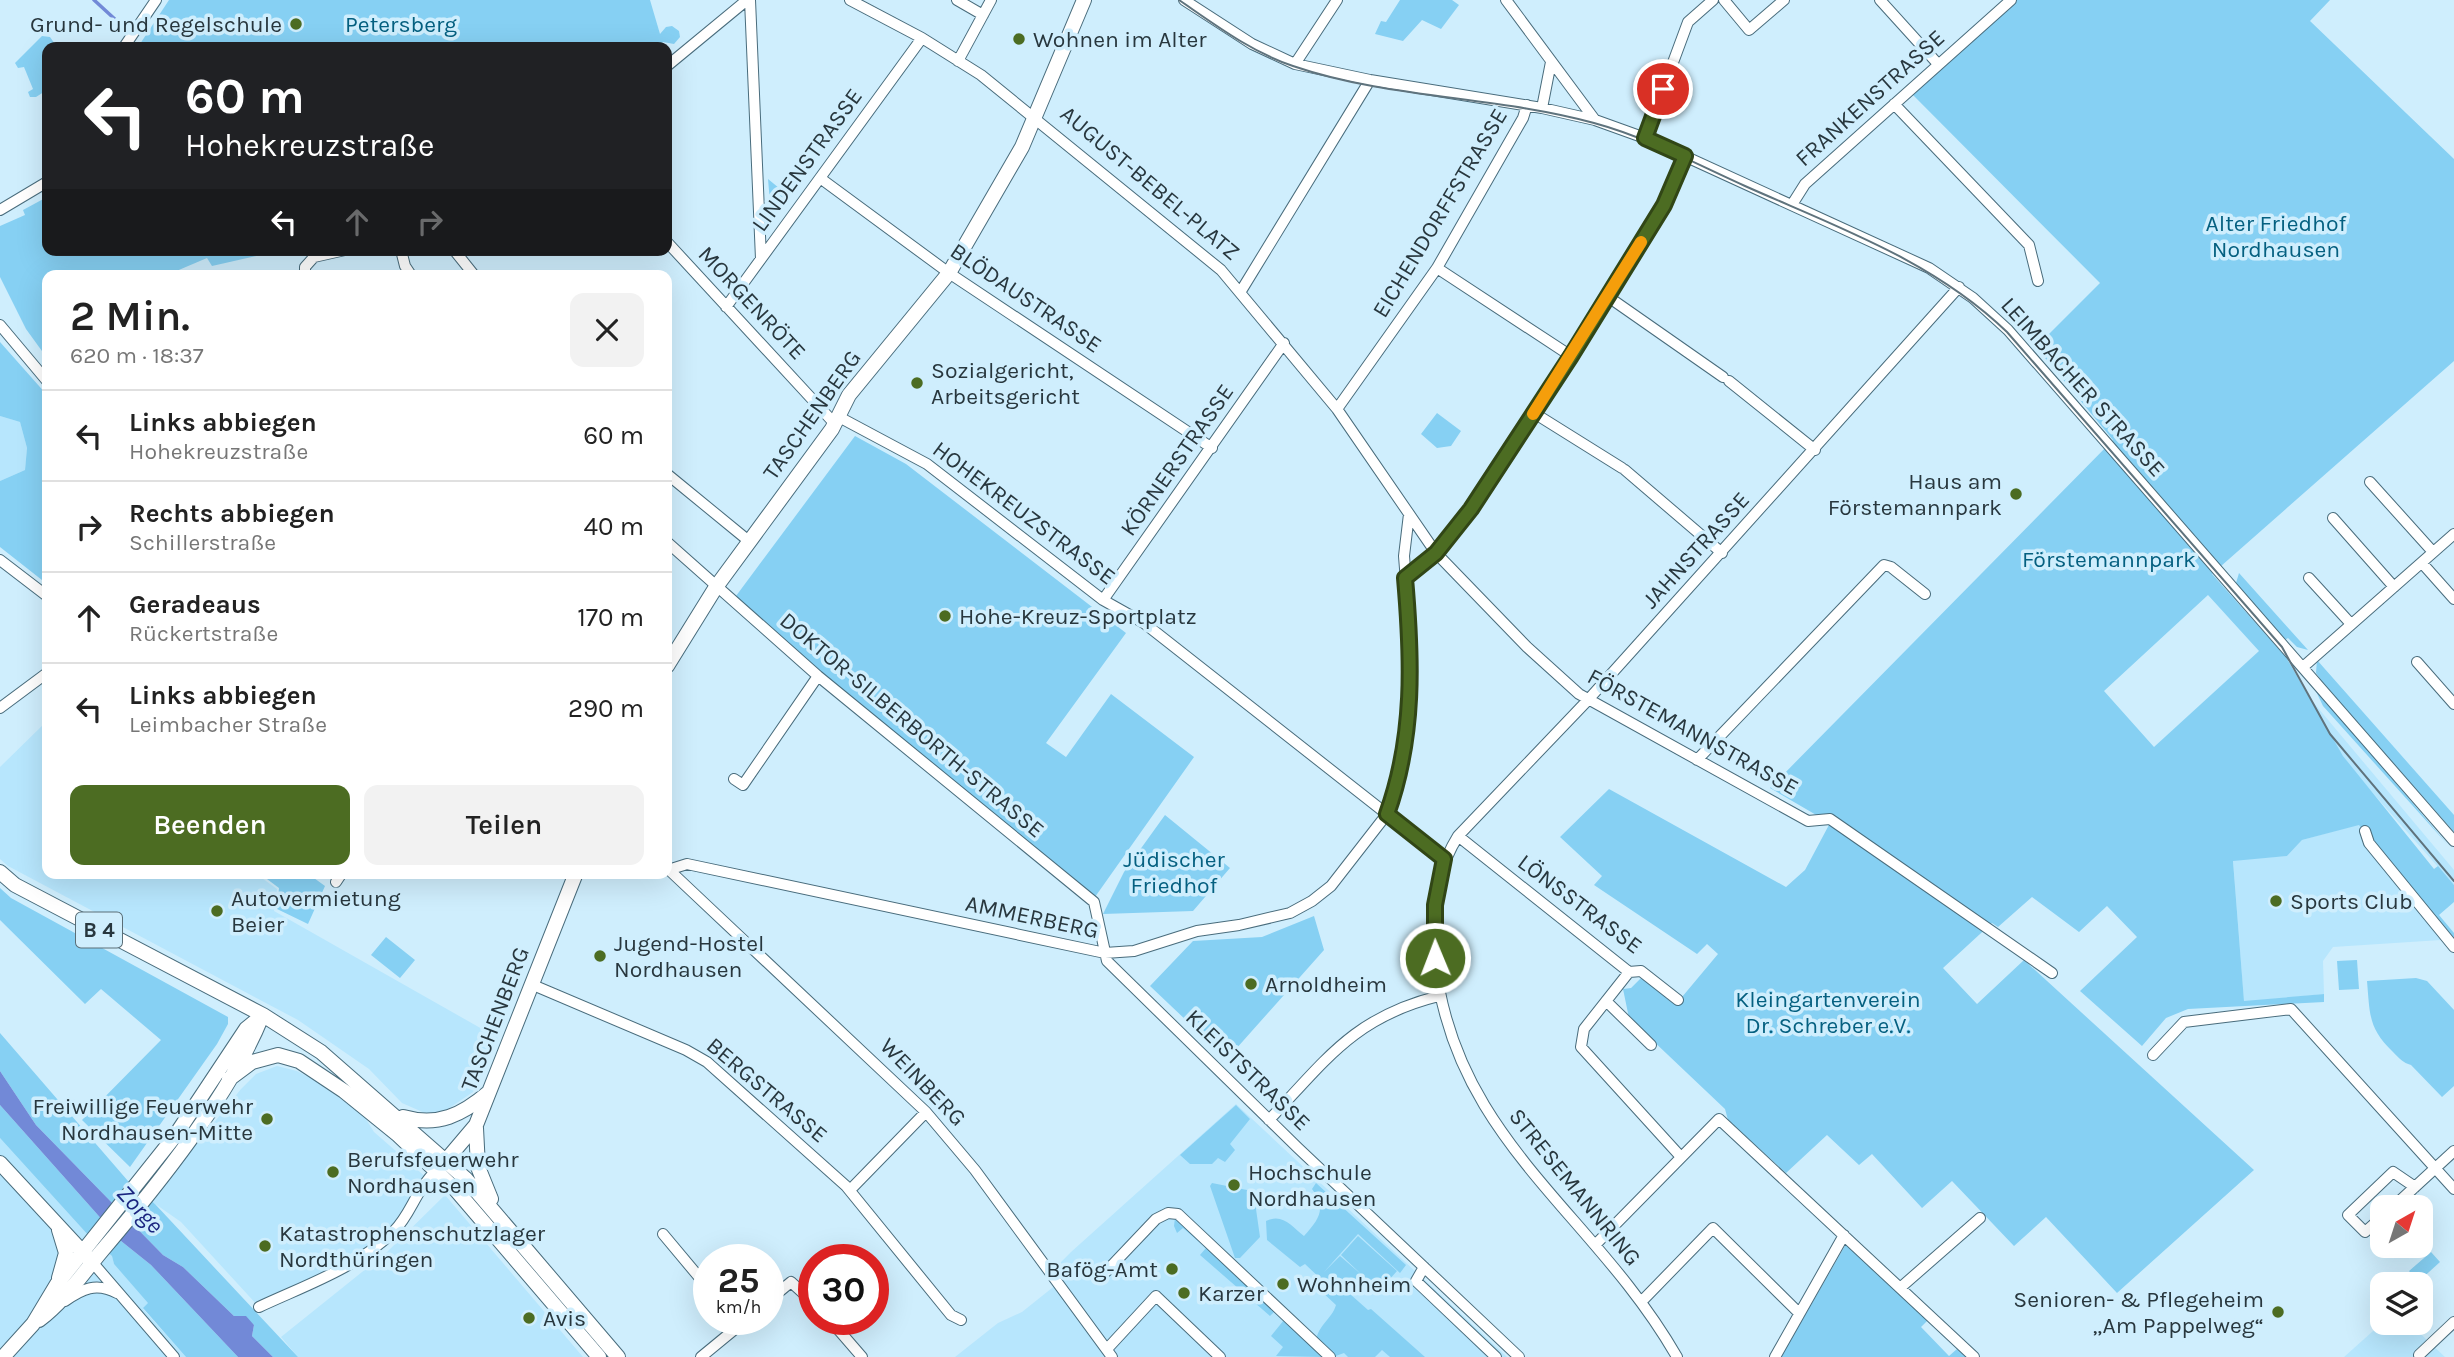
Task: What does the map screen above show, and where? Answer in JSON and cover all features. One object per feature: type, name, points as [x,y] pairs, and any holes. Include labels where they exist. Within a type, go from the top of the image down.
[{"type":"main road","name":"AUGUST-BEBEL-PLATZ","points":[[1037,118],[1084,0]]},
{"type":"main road","name":"TASCHENBERG","points":[[672,658],[716,587],[837,420],[849,395],[949,274],[1037,118]]},
{"type":"main road","name":"B 4","points":[[0,872],[15,885],[263,1015]]},
{"type":"main road","name":"TASCHENBERG","points":[[442,1165],[476,1125],[493,1089],[574,879]]},
{"type":"main road","points":[[4,1357],[33,1324],[57,1284],[99,1245],[229,1079],[251,1044],[263,1015]]},
{"type":"main road","points":[[263,1015],[321,1052],[396,1115],[442,1165],[599,1357]]},
{"type":"main road","points":[[141,1192],[246,1029],[263,1015]]},
{"type":"main road","points":[[229,1079],[263,1057],[278,1055],[299,1061],[344,1091],[442,1165],[497,1213],[618,1357]]},
{"type":"main road","points":[[396,1115],[421,1122],[452,1117],[493,1089]]},
{"type":"main road","points":[[476,1125],[478,1167],[497,1213]]},
{"type":"main road","points":[[0,1163],[88,1257]]},
{"type":"main road","points":[[49,1214],[61,1232],[65,1248],[57,1284]]},
{"type":"main road","points":[[33,1324],[54,1309],[88,1257]]},
{"type":"street","points":[[127,42],[156,0]]},
{"type":"street","points":[[672,62],[749,0]]},
{"type":"street","points":[[749,0],[761,259]]},
{"type":"street","points":[[850,0],[922,38],[1037,118]]},
{"type":"street","points":[[957,0],[984,15]]},
{"type":"street","points":[[958,61],[991,0]]},
{"type":"street","points":[[1184,0],[1252,44],[1295,64],[1370,80]]},
{"type":"street","points":[[1295,64],[1337,0]]},
{"type":"street","points":[[1506,0],[1595,120]]},
{"type":"street","points":[[1645,138],[1688,22],[1713,0]]},
{"type":"street","points":[[1724,0],[1749,30],[1784,0]]},
{"type":"street","points":[[1880,0],[1938,65]]},
{"type":"street","name":"FRANKENSTRASSE","points":[[1793,203],[1805,184],[2011,0]]},
{"type":"street","name":"LINDENSTRASSE","points":[[726,307],[922,38]]},
{"type":"street","points":[[1542,108],[1552,62]]},
{"type":"street","name":"AUGUST-BEBEL-PLATZ","points":[[1037,118],[1221,270],[1241,291],[1370,80]]},
{"type":"street","name":"LEIMBACHER STRASSE","points":[[1370,80],[1542,108],[1595,120],[1645,138],[1793,203],[1920,263],[1959,288],[2008,330],[2454,841]]},
{"type":"street","name":"LEIMBACHER STRASSE","points":[[1894,104],[2029,245],[2038,281]]},
{"type":"street","name":"EICHENDORFFSTRASSE","points":[[1337,409],[1437,268],[1523,118],[1527,106]]},
{"type":"street","points":[[1405,578],[1436,553],[1471,509],[1571,356],[1664,205],[1685,156]]},
{"type":"street","name":"BLÖDAUSTRASSE","points":[[820,178],[949,274],[1212,448]]},
{"type":"street","points":[[0,210],[42,185]]},
{"type":"street","name":"MORGENRÖTE","points":[[672,248],[726,307],[837,420]]},
{"type":"street","points":[[305,270],[314,257],[318,256]]},
{"type":"street","points":[[459,256],[470,270]]},
{"type":"street","points":[[1437,268],[1571,356]]},
{"type":"street","name":"JAHNSTRASSE","points":[[1458,836],[1587,701],[1959,288]]},
{"type":"street","name":"FÖRSTEMANNSTRASSE","points":[[1241,291],[1337,409],[1436,553],[1527,647],[1587,701],[1808,821],[1830,819],[2052,973]]},
{"type":"street","points":[[1607,296],[1726,379],[1815,450]]},
{"type":"street","points":[[0,325],[42,375]]},
{"type":"street","name":"KÖRNERSTRASSE","points":[[1103,600],[1284,343]]},
{"type":"street","points":[[1534,413],[1623,469],[1722,553]]},
{"type":"street","name":"HOHEKREUZSTRASSE","points":[[837,420],[927,464],[1103,600],[1144,623],[1444,859]]},
{"type":"street","points":[[672,478],[750,542]]},
{"type":"street","points":[[2371,482],[2433,552]]},
{"type":"street","name":"AMMERBERG","points":[[672,868],[687,864],[1105,953],[1134,951],[1197,931],[1290,913],[1331,886],[1387,814],[1399,779],[1408,736],[1412,657],[1404,556],[1409,514]]},
{"type":"street","points":[[2333,519],[2394,587]]},
{"type":"street","points":[[2303,667],[2454,534]]},
{"type":"street","name":"DOKTOR-SILBERBORTH-STRASSE","points":[[672,547],[818,676],[1094,902],[1105,953]]},
{"type":"street","points":[[0,560],[42,592]]},
{"type":"street","points":[[2422,563],[2454,599]]},
{"type":"street","points":[[1697,760],[1884,565],[1891,567],[1925,594]]},
{"type":"street","points":[[2309,578],[2351,624]]},
{"type":"street","points":[[2417,662],[2452,696]]},
{"type":"street","points":[[734,779],[743,785],[818,676]]},
{"type":"street","points":[[0,708],[42,677]]},
{"type":"street","points":[[2365,831],[2369,843],[2454,947]]},
{"type":"street","name":"STRESEMANNRING","points":[[1458,836],[1444,859],[1433,939],[1439,996],[1458,1056],[1498,1129],[1525,1165],[1641,1302],[1677,1357]]},
{"type":"street","name":"LÖNSSTRASSE","points":[[1458,836],[1629,972],[1641,971],[1678,1000]]},
{"type":"street","name":"WEINBERG","points":[[672,874],[926,1112],[975,1170],[1109,1353]]},
{"type":"street","name":"KLEISTSTRASSE","points":[[1105,953],[1107,961],[1269,1120],[1519,1357]]},
{"type":"street","points":[[1629,972],[1584,1030],[1581,1046],[1681,1157]]},
{"type":"street","name":"BERGSTRASSE","points":[[533,985],[686,1050],[707,1062],[850,1190],[951,1315],[961,1320]]},
{"type":"street","points":[[1269,1120],[1338,1047],[1364,1026],[1390,1011],[1439,996]]},
{"type":"street","points":[[1606,1001],[1651,1045]]},
{"type":"street","points":[[2153,1055],[2184,1022],[2291,1009],[2454,1189]]},
{"type":"street","points":[[850,1190],[926,1112]]},
{"type":"street","points":[[1595,1245],[1718,1119],[1974,1357]]},
{"type":"street","points":[[2406,1195],[2454,1151]]},
{"type":"street","points":[[259,1307],[367,1256],[396,1229],[416,1193],[442,1165]]},
{"type":"street","points":[[2370,1228],[2365,1232],[2348,1215],[2393,1172],[2415,1186]]},
{"type":"street","points":[[1099,1279],[1156,1219],[1168,1213],[1178,1214],[1330,1357]]},
{"type":"street","points":[[1900,1288],[1980,1218]]},
{"type":"street","points":[[1641,1302],[1713,1228],[1800,1313]]},
{"type":"street","points":[[663,1234],[693,1270]]},
{"type":"street","points":[[1775,1357],[1844,1235]]},
{"type":"street","points":[[88,1257],[174,1357]]},
{"type":"street","points":[[1424,1267],[1416,1281],[1496,1357]]},
{"type":"street","points":[[784,1288],[791,1282],[798,1288]]},
{"type":"street","points":[[54,1309],[88,1288],[103,1287],[120,1295]]},
{"type":"street","points":[[1109,1353],[1156,1296],[1220,1357]]},
{"type":"street","points":[[2419,1355],[2454,1322]]},
{"type":"street","points":[[701,1357],[725,1335]]},
{"type":"street","points":[[843,1335],[862,1357]]},
{"type":"shaded area","points":[[0,416],[20,422],[27,448],[25,470],[0,481]]},
{"type":"shaded area","points":[[2308,696],[2454,870],[2454,885],[2356,774],[2328,735]]},
{"type":"shaded area","points":[[42,726],[42,879],[263,879],[277,889],[274,911],[498,1038],[473,1092],[445,1111],[427,1114],[402,1103],[369,1069],[298,1020],[8,866],[0,859],[0,767]]},
{"type":"shaded area","points":[[2360,824],[2450,934],[2441,940],[2333,947],[2323,961],[2324,994],[2244,1002],[2233,860],[2287,856],[2302,840]]},
{"type":"shaded area","points":[[277,1066],[297,1071],[318,1082],[364,1116],[374,1132],[428,1179],[408,1211],[367,1256],[259,1307],[181,1222],[151,1201],[241,1089],[256,1074]]},
{"type":"shaded area","points":[[0,1071],[36,1125],[163,1255],[183,1267],[234,1316],[246,1316],[254,1325],[252,1336],[273,1357],[238,1357],[151,1265],[121,1241],[0,1105]]},
{"type":"shaded area","name":"Hochschule Nordhausen","points":[[1236,1104],[1507,1357],[955,1357],[998,1323],[1022,1312],[1067,1276],[1059,1264]]},
{"type":"shaded area","points":[[0,1138],[89,1236],[112,1256],[114,1264],[149,1303],[143,1309],[186,1357],[0,1357]]},
{"type":"shaded area","points":[[445,1195],[583,1357],[298,1357],[281,1337],[387,1252]]},
{"type":"shaded area","points":[[2370,1334],[2422,1335],[2445,1357],[2344,1357]]},
{"type":"green space","name":"Petersberg","points":[[169,0],[650,0],[660,34],[666,27],[672,26],[679,31],[680,37],[674,44],[141,42]]},
{"type":"green space","points":[[1400,0],[1452,0],[1459,5],[1441,29],[1422,20],[1403,41],[1375,34],[1381,21],[1386,22]]},
{"type":"green space","points":[[2016,0],[2330,0],[2310,21],[2454,159],[2454,361],[2212,574],[2286,657],[2343,756],[2434,869],[2438,866],[2454,885],[2454,902],[2439,915],[2454,933],[2454,938],[2359,825],[2302,840],[2287,856],[2233,861],[2244,1001],[2324,994],[2324,1002],[2188,1009],[2166,1018],[2142,1046],[2080,991],[2137,937],[2107,906],[2079,932],[2032,897],[1998,927],[1992,923],[1943,968],[1977,1004],[2024,960],[2254,1170],[2117,1293],[2046,1217],[2014,1246],[1952,1181],[1922,1208],[1872,1154],[1859,1165],[1827,1135],[1786,1173],[1728,1120],[1725,1109],[1629,1018],[1623,989],[1631,988],[1642,977],[1677,1003],[1718,954],[1707,944],[1697,954],[1594,885],[1602,876],[1560,837],[1609,789],[1786,887],[1805,870],[1830,823],[1770,788],[2113,440],[2036,347],[2100,283],[1911,93]],"holes":[[[2208,595],[2259,651],[2154,747],[2104,691]]]},
{"type":"green space","points":[[42,36],[50,37],[54,42],[42,42],[42,93],[36,97],[30,97],[28,92],[33,89],[24,67],[18,68],[15,63]]},
{"type":"green space","points":[[768,179],[790,197],[774,217],[771,214]]},
{"type":"green space","points":[[42,200],[42,256],[256,256],[212,266],[207,258],[179,270],[42,270],[42,351],[26,329],[0,277],[0,226],[25,215],[23,210]]},
{"type":"green space","points":[[0,342],[42,389],[42,580],[0,547],[0,481],[25,470],[27,448],[20,422],[0,416]]},
{"type":"green space","points":[[1437,413],[1461,431],[1451,446],[1437,448],[1421,434]]},
{"type":"green space","name":"Hohe-Kreuz-Sportplatz","points":[[855,436],[906,464],[1126,633],[1046,743],[1066,757],[1111,694],[1194,757],[1095,897],[820,672],[736,596]]},
{"type":"green space","points":[[2239,573],[2308,650],[2297,647],[2288,638],[2285,640],[2236,583]]},
{"type":"green space","points":[[2317,660],[2454,815],[2454,832],[2323,683],[2316,673]]},
{"type":"green space","points":[[2313,685],[2448,845],[2323,706]]},
{"type":"green space","name":"Jüdischer Friedhof","points":[[1165,815],[1230,868],[1193,911],[1103,914],[1124,872]]},
{"type":"green space","points":[[267,879],[315,879],[325,886],[308,924],[277,909],[279,888]]},
{"type":"green space","points":[[0,888],[11,898],[228,1017],[228,1024],[217,1044],[130,1167],[82,1120],[161,1040],[101,989],[85,1004],[0,920]]},
{"type":"green space","points":[[1314,916],[1324,950],[1227,1059],[1150,986],[1193,941],[1262,937]]},
{"type":"green space","points":[[386,937],[415,960],[400,978],[371,955]]},
{"type":"green space","points":[[2357,960],[2359,989],[2339,990],[2337,961]]},
{"type":"green space","points":[[2416,978],[2427,981],[2454,1010],[2454,1086],[2442,1097],[2385,1043],[2372,1020],[2367,981]]},
{"type":"green space","points":[[0,1033],[128,1181],[155,1204],[298,1357],[273,1357],[252,1336],[254,1325],[244,1316],[234,1316],[183,1267],[163,1255],[36,1125],[0,1071]]},
{"type":"green space","points":[[0,1105],[121,1241],[151,1265],[238,1357],[186,1357],[143,1308],[148,1303],[114,1264],[112,1256],[89,1236],[0,1138]]},
{"type":"green space","points":[[1236,1105],[1250,1119],[1230,1144],[1235,1150],[1225,1162],[1218,1158],[1212,1164],[1190,1164],[1180,1155]]},
{"type":"green space","points":[[1212,1183],[1247,1190],[1254,1195],[1260,1237],[1240,1258],[1235,1258],[1210,1186]]},
{"type":"green space","points":[[1316,1183],[1406,1265],[1400,1273],[1358,1234],[1324,1272],[1340,1256],[1362,1275],[1341,1255],[1358,1236],[1397,1271],[1380,1290],[1364,1277],[1350,1294],[1425,1357],[1390,1357],[1382,1350],[1375,1357],[1348,1357],[1344,1353],[1333,1357],[1316,1341],[1319,1331],[1336,1305],[1321,1291],[1325,1283],[1305,1264],[1300,1267],[1267,1240],[1266,1221],[1282,1220],[1304,1236],[1319,1214],[1319,1202],[1312,1189]]},
{"type":"green space","points":[[1175,1218],[1275,1311],[1270,1316],[1200,1255],[1206,1248],[1183,1228],[1177,1233]]},
{"type":"green space","points":[[1846,1244],[1928,1320],[1921,1327],[1949,1356],[1957,1349],[1966,1357],[1781,1357]]},
{"type":"green space","points":[[2433,1254],[2440,1262],[2429,1272],[2409,1271],[2424,1258],[2433,1258]]},
{"type":"green space","points":[[1284,1320],[1324,1357],[1276,1356],[1283,1347],[1271,1336]]},
{"type":"waterway","points":[[94,0],[118,22]]},
{"type":"tram line","points":[[1179,0],[1219,28],[1277,60],[1329,77],[1557,114],[1633,136],[1849,231],[1916,265],[1948,285],[1979,307],[2007,332],[2282,647],[2330,734],[2454,881]]},
{"type":"slow traffic","points":[[1533,414],[1641,242]]},
{"type":"place","name":"Grund- und Regelschule","points":[[296,24]]},
{"type":"place","name":"Wohnen im Alter","points":[[1019,39]]},
{"type":"place","name":"Sozialgericht, Arbeitsgericht","points":[[917,383]]},
{"type":"place","name":"Haus am Förstemannpark","points":[[2016,494]]},
{"type":"place","name":"Hohe-Kreuz-Sportplatz","points":[[945,616]]},
{"type":"place","name":"Sports Club","points":[[2276,901]]},
{"type":"place","name":"Autovermietung Beier","points":[[217,911]]},
{"type":"place","name":"Jugend-Hostel Nordhausen","points":[[600,956]]},
{"type":"place","name":"Arnoldheim","points":[[1251,984]]},
{"type":"place","name":"Freiwillige Feuerwehr Nordhausen-Mitte","points":[[267,1119]]},
{"type":"place","name":"Berufsfeuerwehr Nordhausen","points":[[333,1172]]},
{"type":"place","name":"Hochschule Nordhausen","points":[[1234,1185]]},
{"type":"place","name":"Katastrophenschutzlager Nordthüringen","points":[[265,1246]]},
{"type":"place","name":"Bafög-Amt","points":[[1172,1269]]},
{"type":"place","name":"Wohnheim","points":[[1283,1284]]},
{"type":"place","name":"Karzer","points":[[1184,1293]]},
{"type":"place","name":"Senioren- & Pflegeheim „Am Pappelweg“","points":[[2278,1312]]},
{"type":"place","name":"Avis","points":[[529,1318]]},
{"type":"route","points":[[1435,958],[1435,905],[1444,859],[1387,814],[1399,779],[1408,736],[1412,657],[1405,578],[1436,553],[1471,509],[1571,356],[1664,205],[1685,156],[1645,138],[1663,89]]},
{"type":"park label","name":"Alter Friedhof Nordhausen","points":[[2276,236]]},
{"type":"park label","name":"Förstemannpark","points":[[2109,559]]},
{"type":"park label","name":"Kleingartenverein Dr. Schreber e.V.","points":[[1828,1012]]},
{"type":"water label","name":"Zorge","points":[[140,1209]]}]
